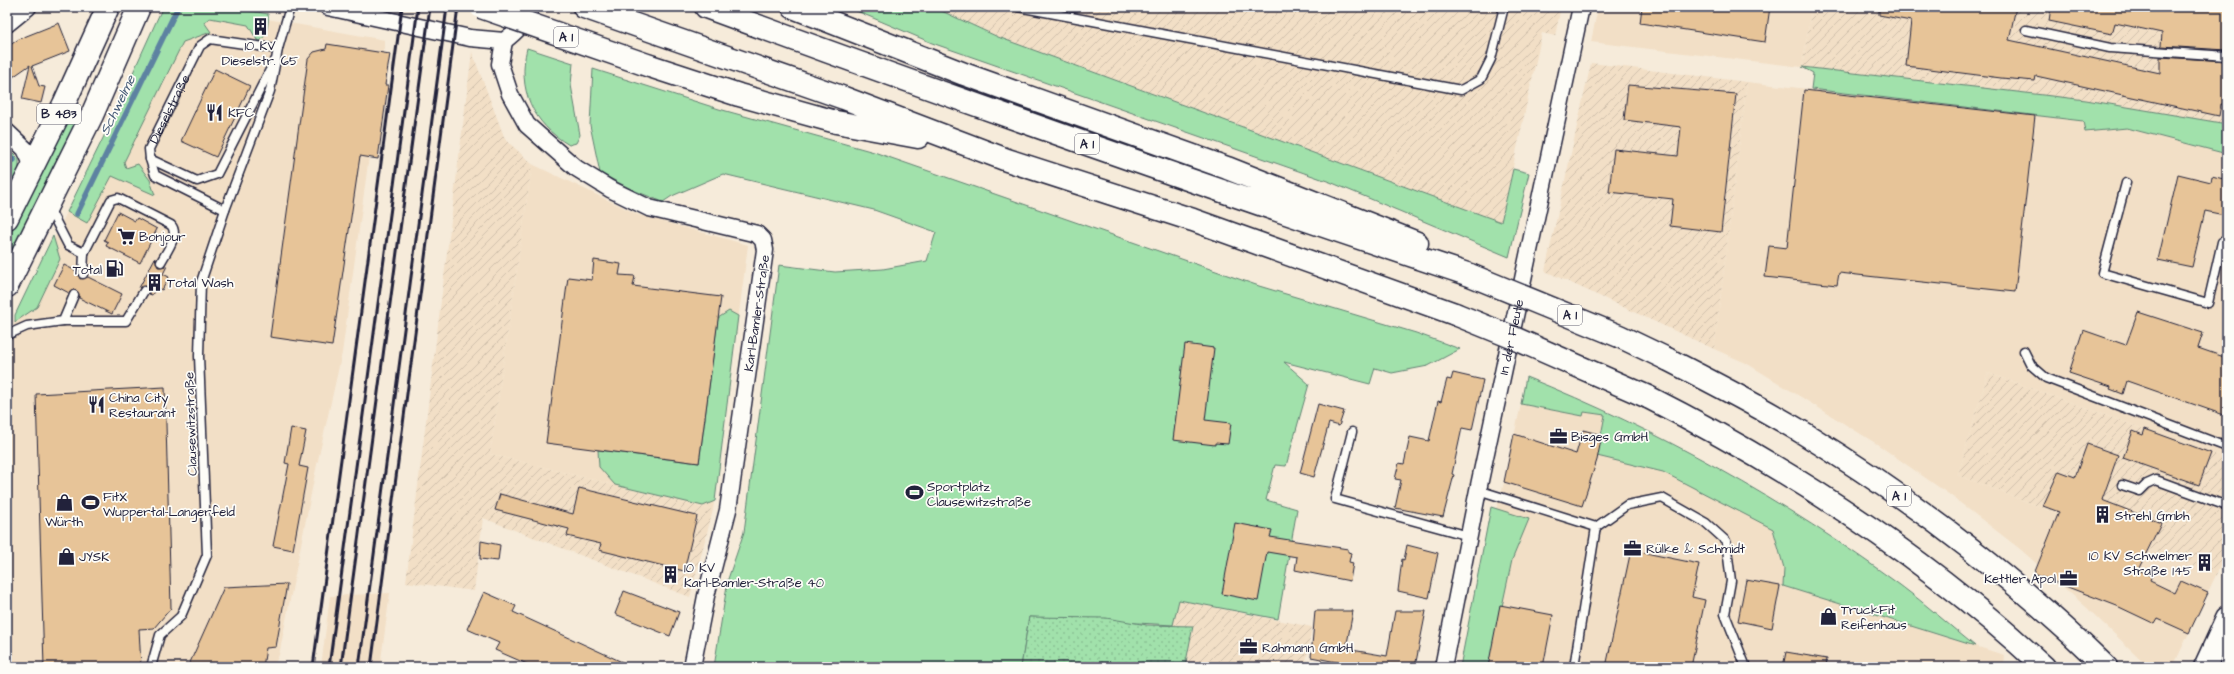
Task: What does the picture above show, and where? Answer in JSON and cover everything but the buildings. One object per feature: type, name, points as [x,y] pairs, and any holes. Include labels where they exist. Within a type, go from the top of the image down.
[{"type":"main road","name":"B 483","points":[[7,218],[34,166],[108,7]]},
{"type":"main road","name":"B 483","points":[[7,286],[92,115],[139,7]]},
{"type":"main road","name":"A 1","points":[[481,7],[739,96],[836,122],[970,147]]},
{"type":"main road","name":"A 1","points":[[584,7],[844,98],[970,147],[1193,220],[1455,314],[1618,383],[1692,420],[1778,467],[1869,526],[1929,570],[2006,633],[2044,667]]},
{"type":"main road","name":"A 1","points":[[706,7],[955,99],[1314,223],[1470,275],[1619,336],[1723,388],[1804,434],[1902,498],[1966,545],[2032,599],[2106,667]]},
{"type":"main road","points":[[793,7],[964,74],[1227,168],[1365,222],[1416,243],[1470,275]]},
{"type":"main road","points":[[2205,667],[2227,619]]},
{"type":"street","points":[[10,17],[28,7]]},
{"type":"street","points":[[329,7],[470,38],[504,41],[517,32],[525,21],[531,7]]},
{"type":"street","name":"In der Fleute","points":[[1443,667],[1478,490],[1581,7]]},
{"type":"street","name":"Karl-Bamler-Straße","points":[[504,41],[500,64],[510,94],[527,125],[576,168],[610,189],[649,208],[756,234],[763,240],[765,250],[728,510],[706,596],[692,667]]},
{"type":"street","points":[[7,132],[25,149],[34,166]]},
{"type":"lane","points":[[225,210],[270,91],[278,49],[290,7]]},
{"type":"lane","points":[[1018,7],[1461,90],[1481,78],[1491,59],[1504,7]]},
{"type":"lane","points":[[2026,30],[2110,48],[2227,56]]},
{"type":"lane","name":"Dieselstraße","points":[[225,210],[155,175],[149,149],[200,46],[210,39],[278,49]]},
{"type":"lane","points":[[150,158],[197,181],[217,174],[276,58]]},
{"type":"lane","points":[[2126,183],[2102,273],[2208,303],[2222,242],[2227,244]]},
{"type":"lane","points":[[83,274],[84,253],[111,200],[118,198],[174,229],[175,235],[161,262]]},
{"type":"lane","points":[[48,204],[68,245],[84,253]]},
{"type":"lane","name":"Clausewitzstraße","points":[[150,667],[160,635],[181,616],[207,555],[199,356],[201,282],[225,210]]},
{"type":"lane","points":[[7,335],[27,326],[63,321],[126,321],[144,291]]},
{"type":"lane","points":[[63,321],[74,295]]},
{"type":"lane","points":[[2024,351],[2031,365],[2046,378],[2227,447]]},
{"type":"lane","points":[[1352,432],[1335,499],[1469,536]]},
{"type":"lane","points":[[2122,485],[2140,491],[2147,484],[2156,480],[2227,506]]},
{"type":"lane","points":[[1478,490],[1596,526]]},
{"type":"lane","points":[[1574,667],[1596,526],[1627,505],[1662,498],[1706,523],[1726,541],[1731,581],[1725,614],[1746,667]]},
{"type":"shaded area","points":[[200,7],[385,40],[342,353],[316,469],[279,655],[273,667],[7,667],[7,364],[10,356],[14,322],[67,212],[79,219]]},
{"type":"shaded area","points":[[934,7],[1561,7],[1555,36],[1542,33],[1501,222],[998,37]]},
{"type":"shaded area","points":[[1598,7],[1812,7],[1802,67],[1591,42]]},
{"type":"shaded area","points":[[1812,7],[2227,7],[2227,124],[2086,100],[1802,67]]},
{"type":"shaded area","points":[[472,52],[505,139],[532,164],[490,454],[713,510],[690,597],[483,518],[474,591],[406,582]]},
{"type":"shaded area","points":[[1591,63],[1747,82],[1714,349],[1545,271]]},
{"type":"shaded area","points":[[1747,82],[2083,121],[2085,132],[2127,128],[2227,154],[2227,459],[1988,373],[1958,475],[2216,575],[2173,667],[2149,667],[2085,606],[2020,549],[1950,495],[1877,444],[1746,363],[1714,349]]},
{"type":"shaded area","points":[[532,164],[639,215],[748,245],[713,510],[490,454]]},
{"type":"shaded area","points":[[1988,373],[2227,459],[2227,551],[2216,575],[1958,475]]},
{"type":"shaded area","name":"Rülke & Schmidt","points":[[1521,404],[1583,416],[1584,412],[1605,415],[1598,456],[1663,472],[1773,529],[1784,568],[1783,586],[2004,655],[2003,667],[1464,667],[1496,509],[1504,483]]},
{"type":"shaded area","points":[[390,593],[380,667],[321,667],[330,596]]},
{"type":"shaded area","name":"Rahmann GmbH","points":[[1178,600],[1312,627],[1305,667],[1185,667],[1193,626],[1173,625]]},
{"type":"green space","points":[[166,7],[230,7],[268,14],[267,29],[260,41],[257,40],[248,25],[210,18],[204,22],[211,32],[183,42],[124,162],[126,168],[138,164],[150,180],[155,195],[112,176],[87,223],[67,212],[107,130],[160,13]]},
{"type":"green space","points":[[847,7],[933,7],[998,37],[1501,222],[1513,169],[1529,173],[1509,257],[1330,182],[932,43]]},
{"type":"green space","points":[[527,48],[573,63],[571,85],[580,135],[576,143],[569,145],[556,136],[545,126],[530,104],[524,77],[524,63]]},
{"type":"green space","points":[[1802,67],[2086,100],[2227,124],[2227,154],[2127,128],[2085,132],[2083,121],[1811,89],[1813,73]]},
{"type":"green space","points":[[593,69],[719,109],[874,152],[1259,286],[1416,333],[1460,349],[1428,366],[1392,373],[1375,368],[1370,384],[1284,362],[1309,384],[1286,466],[1275,465],[1266,500],[1297,509],[1278,619],[1179,600],[1173,625],[1029,617],[1021,667],[714,667],[728,579],[744,532],[779,265],[835,272],[883,269],[927,261],[936,232],[874,210],[723,174],[672,196],[663,202],[633,190],[600,173],[590,125]]},
{"type":"green space","points":[[76,103],[79,105],[78,120],[7,263],[7,241]]},
{"type":"green space","points":[[7,147],[19,159],[19,170],[7,192],[7,174],[9,170],[7,168]]},
{"type":"green space","points":[[53,236],[60,259],[37,307],[15,322],[15,315]]},
{"type":"green space","points":[[729,311],[738,316],[715,501],[703,506],[615,485],[599,467],[598,450],[699,463],[718,318]]},
{"type":"green space","points":[[1526,377],[1624,420],[1719,469],[1766,496],[1811,524],[1900,585],[1975,646],[1783,586],[1784,568],[1773,529],[1663,472],[1597,456],[1605,415],[1584,412],[1583,416],[1521,404]]},
{"type":"green space","points":[[1491,507],[1529,519],[1512,560],[1489,667],[1460,667]]},
{"type":"green space","points":[[1029,617],[1106,618],[1147,625],[1193,626],[1185,667],[1021,667]]},
{"type":"waterway","name":"Schwelme","points":[[77,214],[178,7]]},
{"type":"waterway","points":[[7,155],[14,160]]},
{"type":"railway","points":[[313,667],[402,7]]},
{"type":"railway","points":[[329,667],[418,7]]},
{"type":"railway","points":[[341,667],[430,7]]},
{"type":"railway","points":[[359,667],[447,7]]},
{"type":"railway","points":[[371,667],[458,7]]},
{"type":"place","name":"10 KV Dieselstr. 65","points":[[260,26]]},
{"type":"place","name":"KFC","points":[[215,112]]},
{"type":"place","name":"Bonjour","points":[[126,236]]},
{"type":"place","name":"Total","points":[[115,269]]},
{"type":"place","name":"Total Wash","points":[[154,282]]},
{"type":"place","name":"China City Restaurant","points":[[96,404]]},
{"type":"place","name":"Bisges GmbH","points":[[1558,436]]},
{"type":"place","name":"Sportplatz Clausewitzstraße","points":[[914,493]]},
{"type":"place","name":"Würth","points":[[64,502]]},
{"type":"place","name":"FitX Wuppertal-Langerfeld","points":[[90,503]]},
{"type":"place","name":"Strehl Gmbh","points":[[2102,515]]},
{"type":"place","name":"Rülke & Schmidt","points":[[1633,548]]},
{"type":"place","name":"JYSK","points":[[66,556]]},
{"type":"place","name":"10 KV Schwelmer Straße 145","points":[[2205,562]]},
{"type":"place","name":"10 KV Karl-Bamler-Straße 40","points":[[671,574]]},
{"type":"place","name":"Kettler Apol","points":[[2069,578]]},
{"type":"place","name":"TruckFit Reifenhaus","points":[[1828,616]]},
{"type":"place","name":"Rahmann GmbH","points":[[1249,647]]}]
